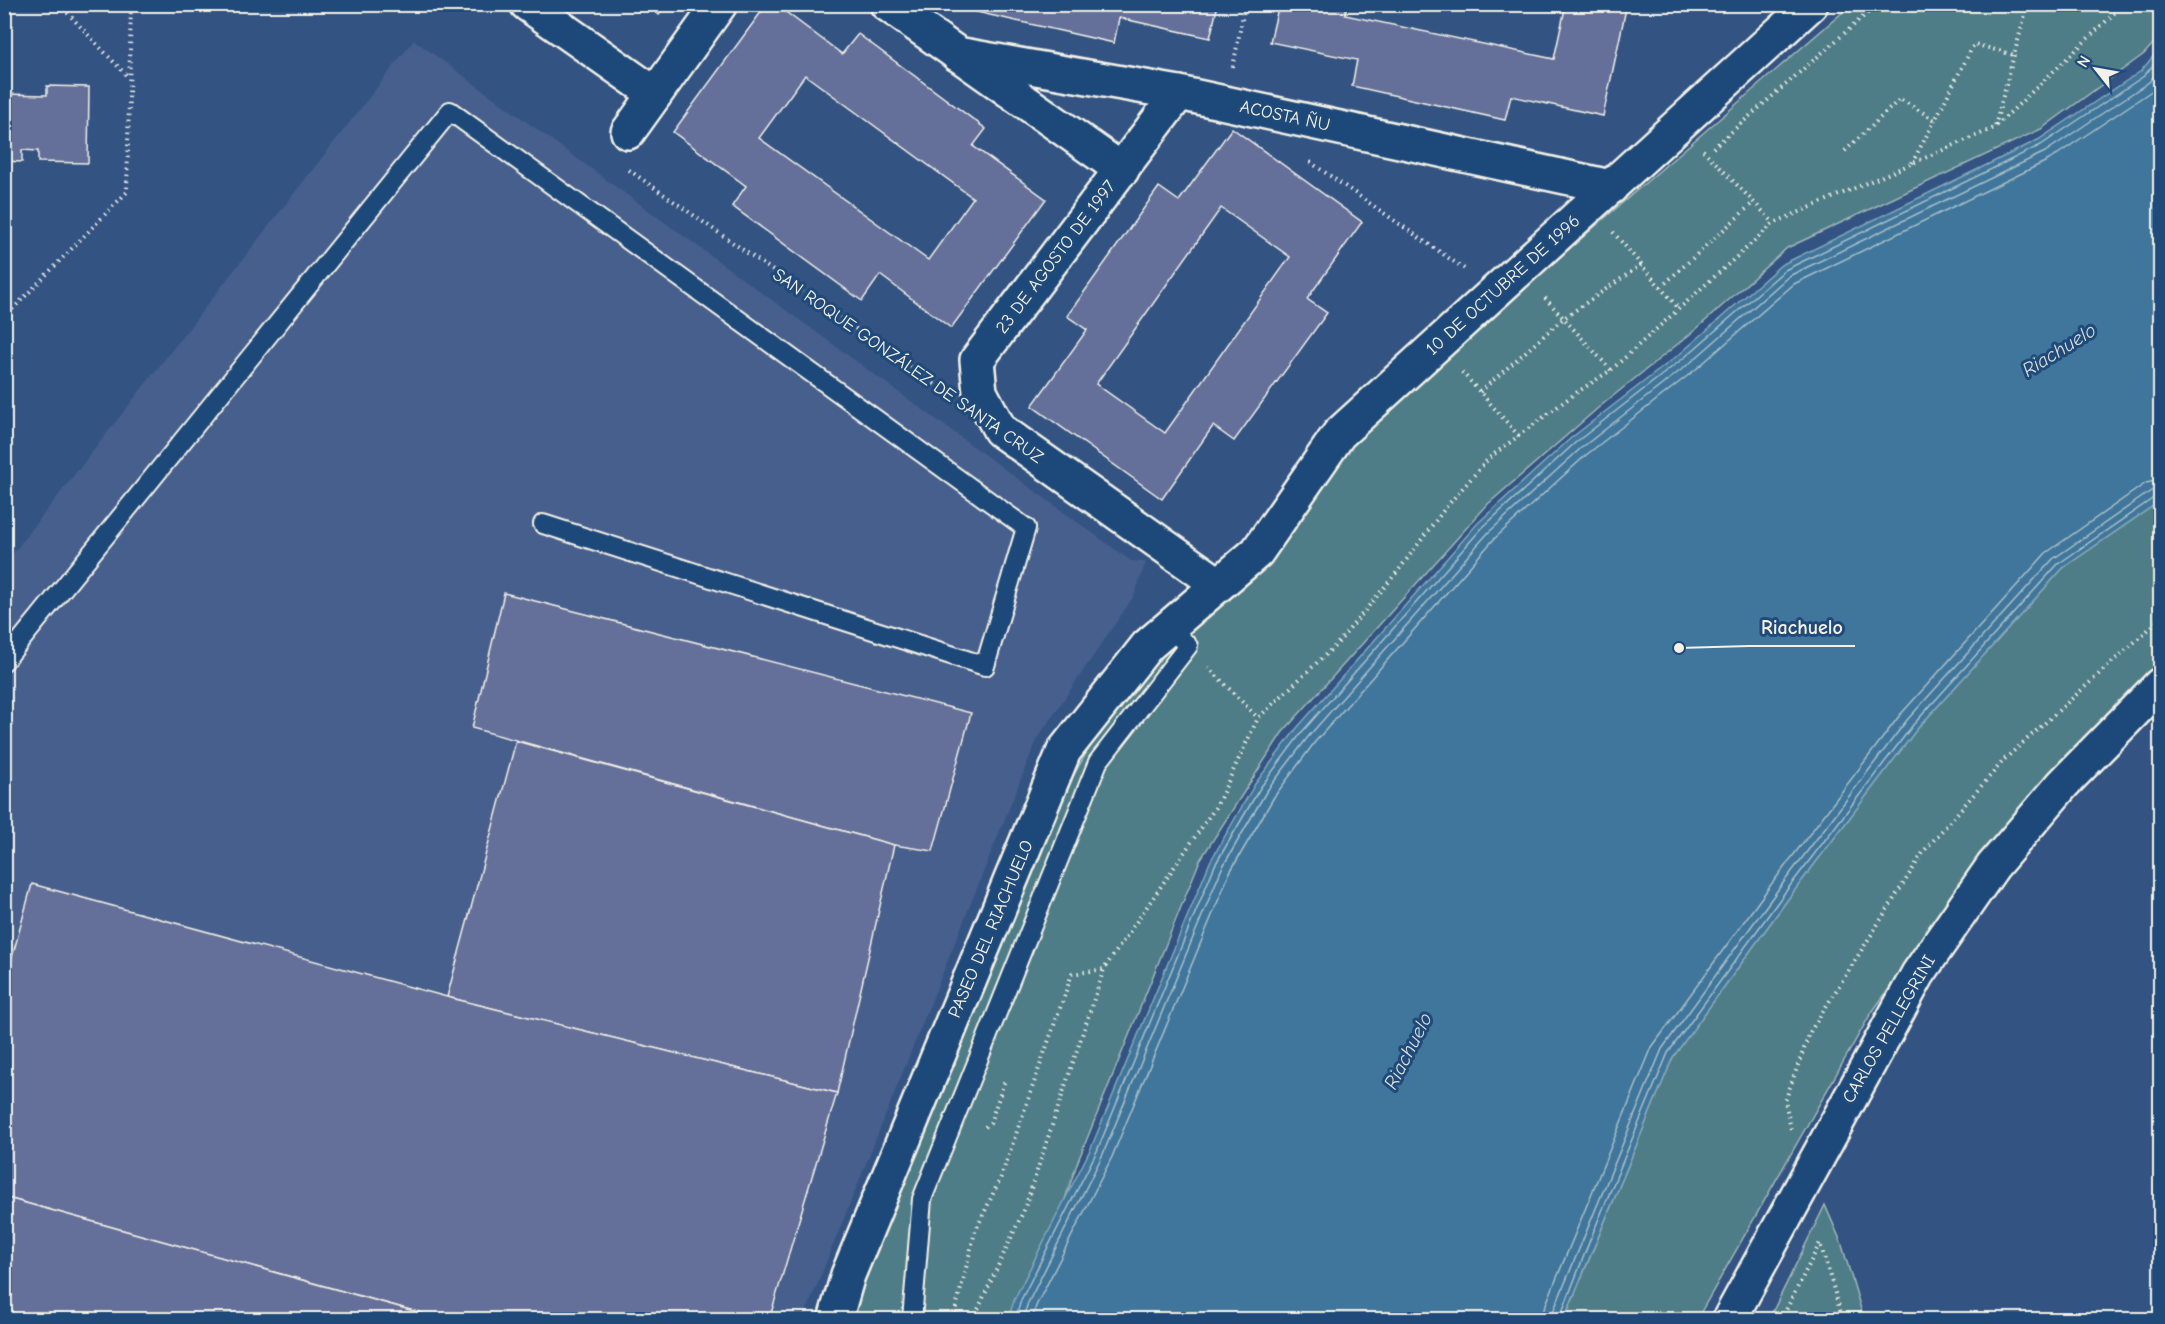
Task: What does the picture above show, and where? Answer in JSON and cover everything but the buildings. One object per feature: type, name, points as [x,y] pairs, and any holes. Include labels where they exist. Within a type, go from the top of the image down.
[{"type":"street","points":[[527,4],[655,94]]},
{"type":"street","points":[[628,132],[720,4]]},
{"type":"street","name":"ACOSTA ÑU","points":[[887,4],[1122,170]]},
{"type":"street","name":"10 DE OCTUBRE DE 1996","points":[[1218,585],[1257,552],[1339,434],[1811,4]]},
{"type":"street","name":"ACOSTA ÑU","points":[[957,54],[1179,93],[1600,197]]},
{"type":"street","name":"23 DE AGOSTO DE 1997","points":[[1000,430],[980,392],[977,360],[1179,93]]},
{"type":"street","name":"SAN ROQUE GONZÁLEZ DE SANTA CRUZ","points":[[1000,430],[1218,585]]},
{"type":"street","name":"PASEO DEL RIACHUELO","points":[[835,1320],[848,1275],[1065,751],[1147,646],[1179,637],[1218,585]]},
{"type":"street","name":"CARLOS PELLEGRINI","points":[[1729,1320],[1918,974],[1993,866],[2063,784],[2160,685]]},
{"type":"lane","points":[[4,661],[450,111],[1026,528],[985,666],[543,524]]},
{"type":"lane","points":[[912,1320],[922,1199],[1098,762],[1179,637]]},
{"type":"path","points":[[59,4],[129,79]]},
{"type":"path","points":[[4,318],[127,192],[131,4]]},
{"type":"path","points":[[1226,104],[1245,4]]},
{"type":"path","points":[[1995,128],[2028,4]]},
{"type":"path","points":[[973,1320],[1024,1210],[1104,969],[1217,805],[1258,718],[1336,644],[1489,458],[1573,395],[1611,370],[1774,223],[1995,128],[2124,4]]},
{"type":"path","points":[[1912,163],[1974,44],[2014,55]]},
{"type":"path","points":[[1845,151],[1900,99],[1935,120]]},
{"type":"path","points":[[1678,125],[1774,223]]},
{"type":"path","name":"SAN ROQUE GONZÁLEZ DE SANTA CRUZ","points":[[628,132],[626,168],[952,396]]},
{"type":"path","points":[[1303,157],[1508,280],[1564,318],[1611,370]]},
{"type":"path","points":[[1600,197],[1641,265],[1679,309]]},
{"type":"path","points":[[1660,287],[1754,202]]},
{"type":"path","points":[[1480,392],[1564,318],[1641,265]]},
{"type":"path","points":[[1437,344],[1519,436]]},
{"type":"path","points":[[1179,637],[1258,718]]},
{"type":"path","points":[[956,1320],[955,1312],[975,1233],[1000,1177],[1072,974],[1104,969]]},
{"type":"path","points":[[1781,1320],[1820,1243],[1843,1320]]},
{"type":"shaded area","points":[[414,40],[1131,561],[1146,562],[1134,596],[1037,739],[803,1320],[5,1319],[4,565]]},
{"type":"green space","points":[[1851,5],[2160,5],[2160,36],[2144,54],[2041,129],[1787,248],[1694,331],[1598,408],[1488,504],[1282,733],[1200,860],[1078,1161],[1024,1319],[852,1320],[872,1253],[1002,936],[1069,783],[1109,714],[1361,429]]},
{"type":"green space","points":[[2160,501],[2160,670],[2009,822],[1870,1015],[1697,1319],[1564,1320],[1673,1057],[1788,899],[1917,729],[2063,568]]},
{"type":"green space","points":[[1825,1205],[1841,1242],[1864,1319],[1769,1319]]},
{"type":"water","name":"Riachuelo","points":[[2160,48],[2160,501],[2063,568],[1917,729],[1788,899],[1673,1057],[1564,1319],[1008,1319],[1015,1298],[1091,1148],[1210,862],[1255,784],[1297,728],[1478,523],[1571,438],[1681,353],[1781,265],[2038,140],[2141,71]]},
{"type":"place","name":"Riachuelo","points":[[1679,648]]}]
